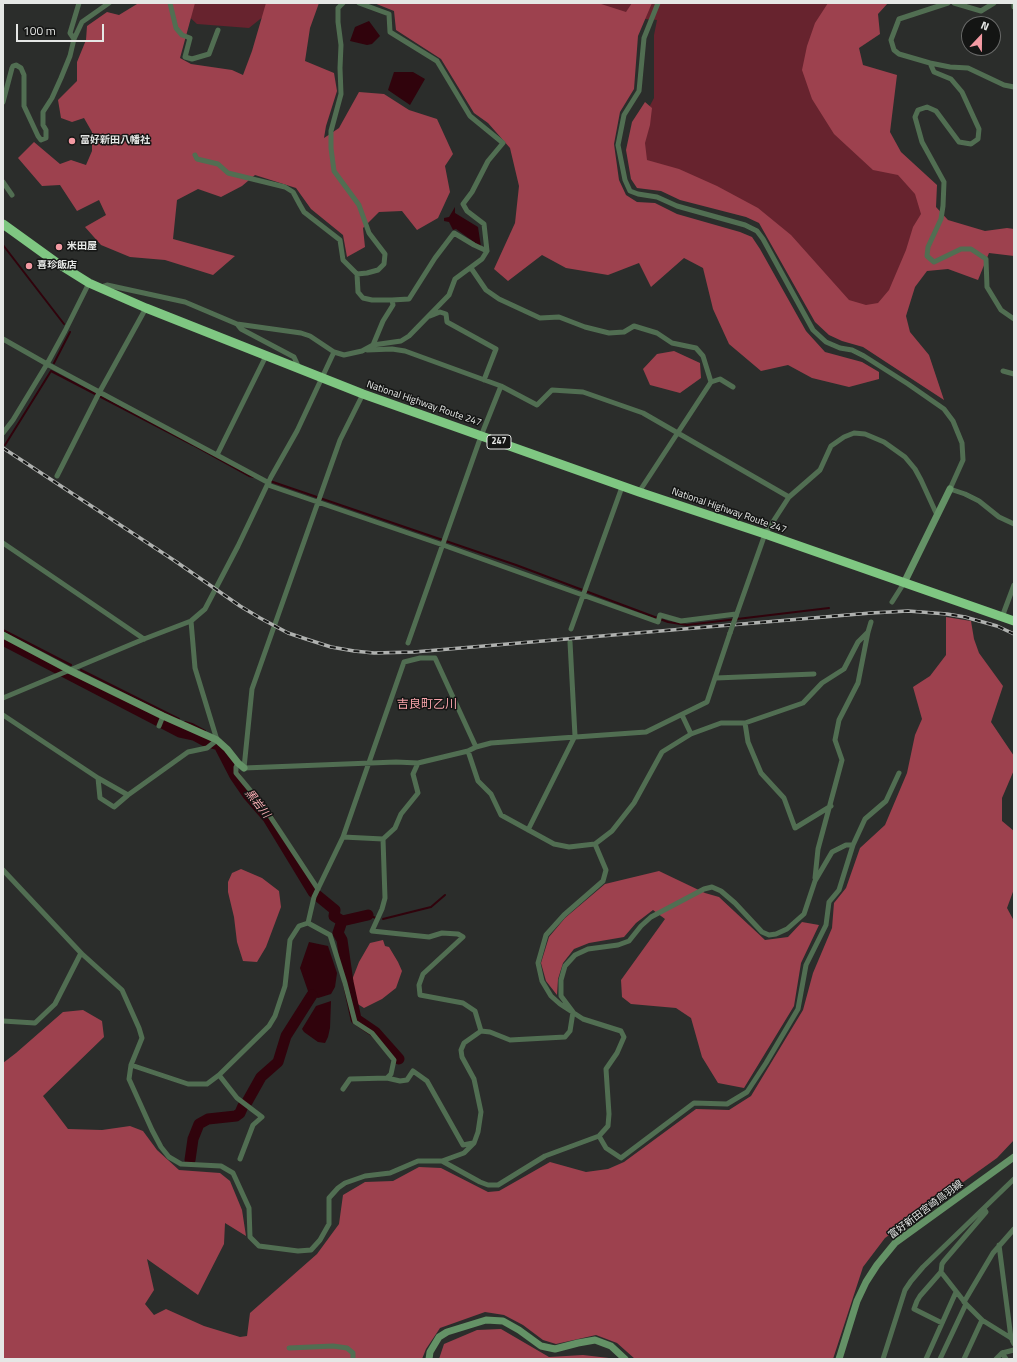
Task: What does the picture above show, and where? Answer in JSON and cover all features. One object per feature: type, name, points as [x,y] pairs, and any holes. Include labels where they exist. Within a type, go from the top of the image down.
[{"type":"highway","name":"National Highway Route 247","points":[[3,224],[57,263],[89,283],[146,308],[266,356],[363,394],[638,492],[765,534],[1014,621]]},
{"type":"main road","points":[[904,583],[950,489]]},
{"type":"main road","points":[[3,635],[69,670],[163,716],[217,740],[228,749],[241,765]]},
{"type":"main road","name":"富好新田宮崎鳥羽線","points":[[839,1359],[857,1301],[866,1282],[881,1260],[895,1244],[1014,1157]]},
{"type":"main road","points":[[429,1359],[430,1352],[439,1337],[447,1332],[486,1320],[502,1321],[519,1330],[542,1346],[555,1349],[595,1340],[611,1346],[625,1359]]},
{"type":"street","points":[[74,39],[70,33],[80,3]]},
{"type":"street","points":[[3,102],[12,68],[16,65],[21,68],[24,75],[24,106],[38,136],[41,140],[46,138],[46,130],[43,125],[43,112],[52,98],[61,78],[70,56],[74,39],[82,22],[109,3]]},
{"type":"street","points":[[170,3],[176,28],[182,35],[190,38],[185,57],[192,59],[209,54],[218,30]]},
{"type":"street","points":[[343,3],[338,8],[341,45],[341,94],[331,131],[331,148],[334,171],[359,205],[369,233],[385,254],[384,264],[378,270],[357,274]]},
{"type":"street","points":[[359,3],[389,14],[390,32],[437,62],[470,116],[503,143],[488,161],[472,192],[463,204],[467,211],[484,224],[487,251],[482,259],[455,279],[449,295],[409,336],[401,341],[373,345],[362,351]]},
{"type":"street","points":[[658,3],[644,38],[639,91],[624,115],[618,146],[625,180],[630,190],[638,194],[657,197],[677,206],[745,225],[757,230],[813,330],[826,342],[840,348],[852,350],[864,356],[908,384],[944,409],[953,421],[962,443],[963,460],[950,489],[979,501],[999,517],[1014,524]]},
{"type":"street","points":[[948,3],[899,20],[890,40],[894,50],[899,54],[930,63],[950,67],[968,68],[1004,85],[1014,87]]},
{"type":"street","points":[[954,3],[982,11],[994,3]]},
{"type":"street","points":[[930,63],[934,72],[951,79],[962,92],[979,129],[978,139],[971,144],[959,142],[936,111],[927,107],[918,110],[915,117],[922,142],[944,182],[941,219],[928,247],[927,256],[934,262],[961,249],[971,249],[986,259],[987,287],[1002,310],[1014,319]]},
{"type":"street","points":[[195,155],[197,159],[218,164],[228,173],[285,187],[293,192],[304,212],[340,240],[343,260],[357,274],[358,292],[363,298],[372,300],[409,299],[435,258],[454,233],[487,251]]},
{"type":"street","points":[[3,182],[12,195]]},
{"type":"street","points":[[471,268],[486,290],[499,299],[540,318],[559,318],[609,333],[624,332],[634,326],[657,333],[672,343],[696,348],[703,356],[711,382]]},
{"type":"street","points":[[3,433],[13,420],[47,364],[89,283]]},
{"type":"street","points":[[100,288],[108,285],[185,302],[237,324],[301,333],[310,336],[334,352],[344,355],[362,351],[392,349],[405,351],[501,386],[538,405],[552,390],[583,392],[643,413],[789,497]]},
{"type":"street","points":[[373,345],[383,321],[393,305],[392,300]]},
{"type":"street","points":[[57,476],[99,392],[146,308]]},
{"type":"street","points":[[427,317],[440,312],[446,314],[447,322],[496,348],[484,380]]},
{"type":"street","points":[[237,324],[241,329],[294,357],[299,368]]},
{"type":"street","points":[[3,340],[252,474],[318,501],[443,544],[658,622],[660,615],[681,621],[736,615]]},
{"type":"street","points":[[3,698],[191,620],[205,608],[216,590],[269,482],[297,431],[334,352]]},
{"type":"street","points":[[217,454],[266,356]]},
{"type":"street","points":[[1003,371],[1014,374]]},
{"type":"street","points":[[638,492],[711,382],[720,379],[733,387]]},
{"type":"street","points":[[408,643],[481,436],[501,386]]},
{"type":"street","points":[[241,765],[252,689],[340,440],[363,394]]},
{"type":"street","points":[[318,889],[264,807],[236,773],[236,767],[241,765],[396,762],[418,763],[468,751],[491,743],[646,732],[707,702],[765,534],[789,497],[820,470],[831,446],[844,437],[854,433],[865,434],[884,442],[905,457],[915,469],[937,515]]},
{"type":"street","points":[[571,629],[622,486]]},
{"type":"street","points":[[3,543],[144,639]]},
{"type":"street","points":[[892,602],[904,583]]},
{"type":"street","points":[[1002,617],[1014,585]]},
{"type":"street","points":[[98,778],[100,798],[114,807],[128,795],[188,752],[207,748],[217,740],[195,668],[191,620]]},
{"type":"street","points":[[815,881],[818,849],[831,806],[842,760],[835,740],[839,720],[858,683],[871,622]]},
{"type":"street","points":[[468,751],[478,781],[491,794],[501,815],[554,844],[569,847],[595,844],[612,831],[634,803],[662,752],[691,734],[721,722],[745,723],[804,703],[822,683],[844,669],[858,642],[868,632]]},
{"type":"street","points":[[528,830],[575,736],[570,642]]},
{"type":"street","points":[[308,923],[314,897],[343,837],[404,662],[420,658],[435,658],[476,747]]},
{"type":"street","points":[[716,678],[814,674]]},
{"type":"street","points":[[3,692],[10,695]]},
{"type":"street","points":[[3,714],[98,778],[128,795]]},
{"type":"street","points":[[682,715],[691,734]]},
{"type":"street","points":[[159,725],[163,716]]},
{"type":"street","points":[[745,723],[748,742],[761,774],[784,798],[795,828],[831,806]]},
{"type":"street","points":[[343,837],[383,839],[395,828],[401,814],[418,793],[413,774],[418,763]]},
{"type":"street","points":[[599,1136],[606,1148],[621,1158],[694,1103],[727,1104],[747,1092],[798,1008],[806,965],[826,925],[829,902],[839,890],[853,845],[865,819],[886,801],[899,773]]},
{"type":"street","points":[[383,839],[385,898],[372,932],[428,937],[442,934],[458,934],[463,937],[423,974],[419,985],[420,995],[462,1003],[475,1011],[481,1031]]},
{"type":"street","points":[[442,1161],[480,1182],[488,1185],[498,1185],[545,1156],[599,1136],[608,1126],[609,1114],[606,1069],[617,1053],[624,1037],[621,1031],[583,1019],[560,1004],[551,996],[542,981],[538,963],[546,935],[564,915],[603,881],[606,870],[595,844]]},
{"type":"street","points":[[3,870],[81,953],[122,990],[142,1038],[131,1065],[129,1079],[161,1147],[169,1157],[180,1164],[222,1166],[233,1173],[248,1208],[250,1237],[259,1246],[298,1251],[311,1250],[320,1240],[329,1224],[329,1198],[345,1183],[365,1176],[390,1173],[418,1161],[442,1161],[464,1153],[474,1143],[478,1132],[481,1112],[474,1079],[462,1056],[461,1050],[464,1043],[481,1031],[490,1032],[510,1040],[565,1037],[570,1031],[573,1012],[561,996],[561,980],[565,966],[575,955],[588,950],[618,945],[629,941],[641,926],[651,917],[704,889],[712,888],[721,891],[762,932],[769,935],[776,934],[787,929],[804,914],[815,881],[832,852],[846,845],[853,845]]},
{"type":"street","points":[[131,1065],[188,1084],[207,1084],[219,1075],[269,1026],[275,1016],[285,986],[290,940],[299,926],[308,923],[330,935],[345,983],[354,1022],[372,1033],[394,1060],[392,1074],[387,1078]]},
{"type":"street","points":[[3,1021],[36,1023],[56,1004],[81,953]]},
{"type":"street","points":[[343,1089],[350,1079],[387,1078],[400,1081],[407,1080],[413,1070],[427,1081],[463,1145],[474,1143]]},
{"type":"street","points":[[219,1075],[237,1098],[262,1117],[253,1125],[240,1159]]},
{"type":"street","points":[[883,1359],[897,1312],[908,1286],[923,1267],[1014,1179]]},
{"type":"street","points":[[942,1322],[914,1309],[920,1296],[941,1272],[944,1261],[986,1212],[984,1209]]},
{"type":"street","points":[[940,1359],[965,1303],[999,1245],[1014,1229]]},
{"type":"street","points":[[999,1245],[1011,1338],[1014,1344]]},
{"type":"street","points":[[941,1272],[965,1303],[982,1320],[1011,1338]]},
{"type":"street","points":[[926,1359],[956,1292]]},
{"type":"street","points":[[964,1359],[982,1320]]},
{"type":"street","points":[[289,1348],[333,1346],[347,1348],[353,1353],[353,1359]]},
{"type":"street","points":[[996,1359],[1002,1353],[1014,1350]]},
{"type":"street","points":[[1002,1353],[1006,1359]]},
{"type":"shaded area","points":[[186,3],[276,3],[274,8],[249,28],[197,24],[184,12]]},
{"type":"shaded area","points":[[195,3],[180,58],[191,64],[232,70],[243,75],[252,51],[266,3],[319,3],[310,28],[305,61],[334,73],[337,91],[326,126],[324,138],[339,128],[359,92],[384,94],[409,110],[437,119],[453,154],[445,166],[450,192],[438,218],[417,230],[402,211],[379,212],[363,228],[365,247],[347,257],[343,235],[311,209],[296,188],[255,175],[242,186],[221,197],[198,189],[177,200],[173,239],[235,256],[213,275],[165,260],[130,257],[101,245],[85,227],[106,215],[99,200],[77,211],[60,185],[42,186],[18,158],[34,142],[60,164],[71,160],[86,165],[92,151],[92,132],[84,118],[72,122],[61,118],[58,100],[77,81],[77,62],[86,40],[87,26],[107,12],[119,15],[137,4]]},
{"type":"shaded area","points":[[374,3],[598,3],[626,12],[632,3],[652,3],[638,36],[634,89],[620,112],[614,144],[619,180],[626,195],[637,202],[655,203],[677,214],[740,232],[752,237],[806,331],[825,352],[862,362],[879,372],[879,379],[849,387],[812,378],[788,365],[761,371],[729,344],[713,309],[703,268],[684,258],[651,287],[639,263],[608,275],[566,268],[542,255],[508,281],[494,269],[515,223],[519,186],[510,148],[488,123],[474,113],[441,59],[396,30],[394,11]]},
{"type":"shaded area","points":[[583,3],[836,3],[900,170],[921,191],[927,214],[911,253],[880,308],[847,305],[755,212],[642,167],[646,113],[654,98],[654,35],[657,20],[622,17]]},
{"type":"shaded area","points":[[828,3],[888,3],[878,14],[880,34],[859,48],[863,65],[897,75],[890,132],[901,152],[937,185],[936,207],[948,220],[985,231],[1007,228],[1014,229],[1014,256],[989,253],[978,280],[948,269],[927,271],[915,287],[906,316],[910,332],[929,355],[944,400],[863,347],[842,341],[829,335],[815,322],[759,223],[746,217],[680,200],[661,191],[637,188],[631,179],[626,150],[632,122],[645,102],[652,108],[650,125],[645,143],[647,160],[679,169],[717,186],[758,208],[791,235],[849,300],[866,305],[878,303],[889,290],[906,250],[913,227],[921,214],[915,194],[898,175],[873,170],[834,134],[812,99],[802,70],[807,46],[815,23]]},
{"type":"shaded area","points":[[369,21],[380,36],[372,44],[367,45],[350,41],[355,27]]},
{"type":"shaded area","points":[[394,72],[413,72],[425,79],[410,105],[388,90]]},
{"type":"shaded area","points":[[455,207],[455,213],[478,227],[481,247],[456,229],[453,230],[449,222],[444,221],[444,218],[449,217]]},
{"type":"shaded area","points":[[674,351],[700,363],[701,378],[680,393],[650,385],[643,369],[657,354]]},
{"type":"shaded area","points":[[946,617],[971,621],[974,639],[979,653],[1003,686],[991,722],[1014,756],[1014,770],[1002,798],[1002,821],[1014,831],[1014,889],[1007,908],[1014,921],[1014,1140],[997,1158],[885,1238],[863,1267],[833,1359],[635,1359],[617,1343],[596,1335],[556,1344],[543,1340],[523,1325],[504,1315],[485,1312],[440,1328],[426,1349],[422,1359],[3,1359],[3,1063],[63,1012],[83,1010],[102,1021],[104,1037],[43,1096],[68,1129],[102,1130],[130,1126],[143,1131],[157,1150],[179,1170],[220,1173],[230,1181],[242,1210],[246,1236],[225,1223],[224,1244],[198,1295],[147,1259],[154,1290],[145,1304],[154,1315],[166,1309],[204,1326],[240,1337],[247,1336],[250,1313],[317,1254],[339,1224],[343,1195],[365,1182],[393,1181],[419,1167],[441,1168],[488,1192],[499,1191],[550,1162],[586,1172],[608,1169],[624,1162],[696,1109],[729,1110],[751,1096],[803,1010],[813,973],[832,928],[834,903],[846,888],[860,848],[885,825],[907,773],[915,735],[922,719],[913,687],[930,676],[946,655]]},
{"type":"shaded area","points":[[241,869],[262,878],[279,891],[281,907],[266,947],[257,962],[243,961],[237,942],[234,917],[228,892],[228,882],[232,873]]},
{"type":"shaded area","points":[[659,871],[705,893],[719,897],[765,940],[788,937],[802,922],[819,925],[801,963],[794,1006],[744,1088],[718,1083],[702,1057],[691,1018],[676,1008],[631,1004],[622,997],[621,980],[665,919],[653,910],[636,923],[624,937],[589,943],[574,949],[563,963],[558,979],[557,995],[546,981],[541,963],[549,937],[565,918],[605,884]]},
{"type":"shaded area","points":[[383,940],[385,946],[389,947],[402,971],[396,988],[382,999],[364,1008],[353,1001],[350,985],[359,962],[370,943]]},
{"type":"shaded area","points":[[309,942],[328,946],[337,973],[335,987],[331,994],[318,998],[309,994],[300,968]]},
{"type":"shaded area","points":[[331,1001],[330,1028],[328,1037],[325,1043],[318,1042],[302,1029],[316,1006]]},
{"type":"shaded area","points":[[501,1329],[549,1357],[583,1355],[609,1359],[439,1359],[444,1344],[477,1330]]},
{"type":"waterway","points":[[3,245],[64,324]]},
{"type":"waterway","points":[[54,363],[70,332]]},
{"type":"waterway","points":[[5,445],[51,371],[249,476],[254,477]]},
{"type":"waterway","points":[[270,481],[516,565],[668,622],[687,625],[829,608]]},
{"type":"waterway","points":[[3,630],[71,665]]},
{"type":"waterway","name":"黒岩川","points":[[3,640],[180,732],[194,735],[205,741],[219,745],[235,776],[248,795],[268,818],[313,892],[335,910],[334,916],[342,921],[338,933],[342,940],[348,982],[356,1019],[375,1032],[399,1059]]},
{"type":"waterway","points":[[81,670],[179,719]]},
{"type":"waterway","points":[[185,722],[205,731]]},
{"type":"waterway","points":[[383,919],[431,907],[445,895]]},
{"type":"waterway","points":[[368,915],[376,918]]},
{"type":"waterway","points":[[342,921],[368,915]]},
{"type":"waterway","points":[[247,1102],[261,1077],[278,1062],[286,1036],[312,995]]},
{"type":"waterway","points":[[190,1160],[193,1139],[199,1124],[208,1119],[236,1116],[240,1113],[243,1106]]},
{"type":"railway","points":[[3,448],[175,561],[240,606],[288,633],[331,647],[374,653],[414,652],[908,611],[965,617],[997,626],[1014,634]]},
{"type":"place","name":"富好新田八幡社","points":[[72,141]]},
{"type":"place","name":"米田屋","points":[[59,247]]},
{"type":"place","name":"喜珍飯店","points":[[29,266]]},
{"type":"district","name":"吉良町乙川","points":[[427,705]]}]
